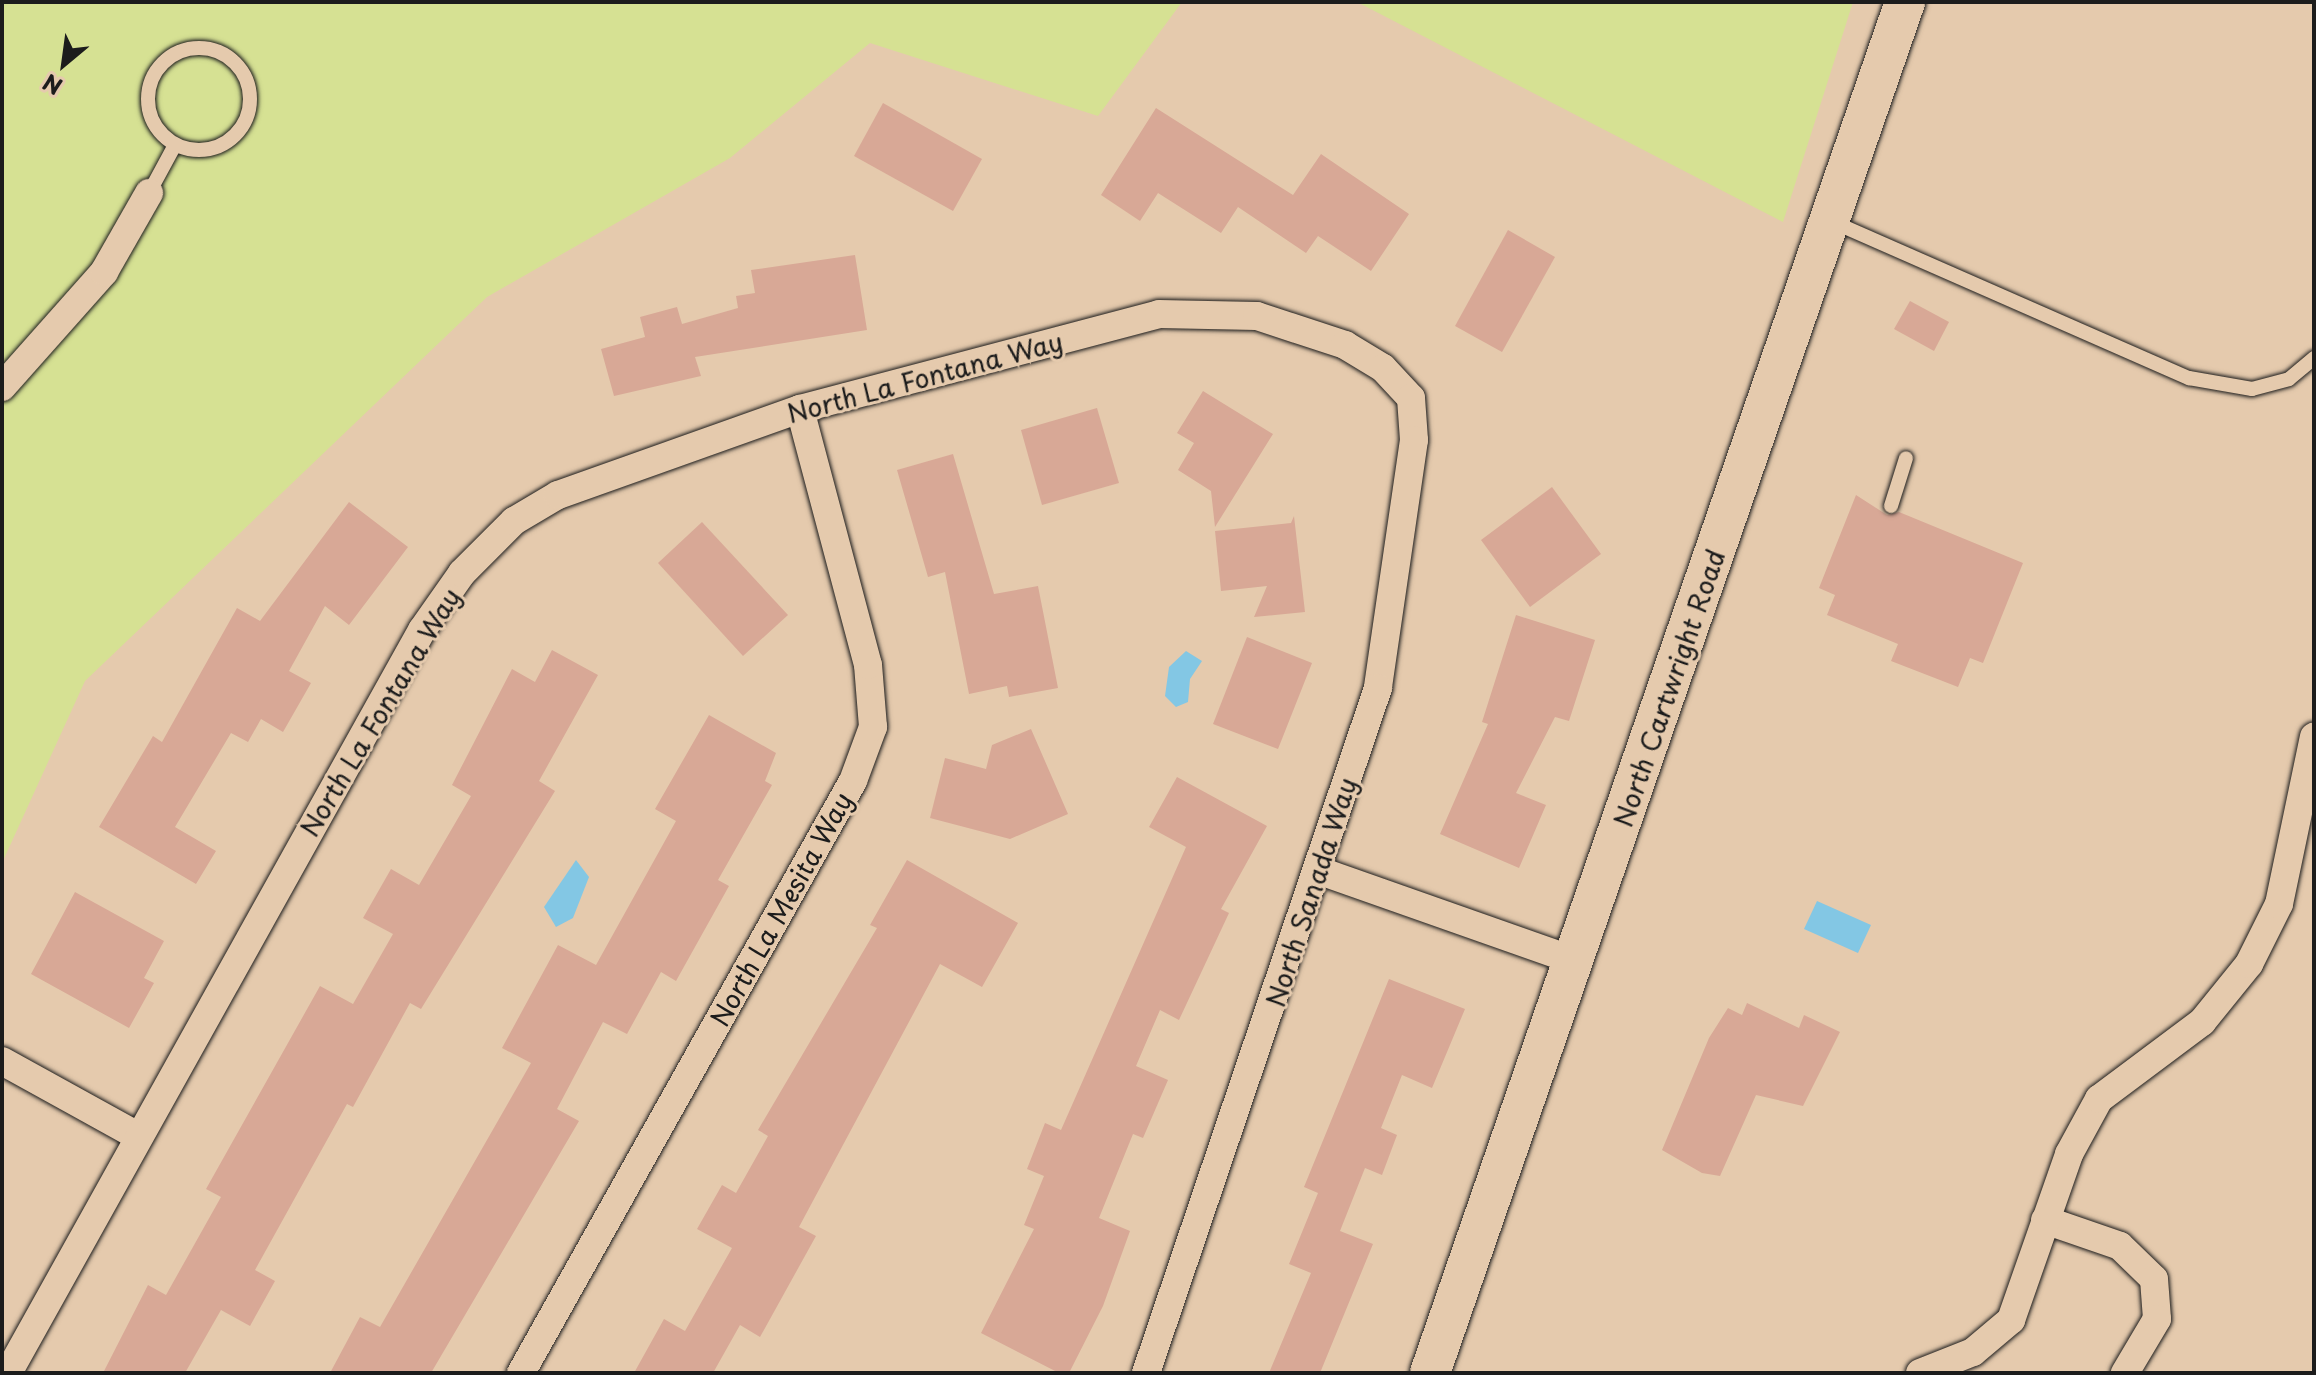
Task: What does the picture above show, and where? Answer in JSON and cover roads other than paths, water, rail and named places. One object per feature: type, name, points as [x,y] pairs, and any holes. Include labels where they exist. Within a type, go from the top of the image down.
[{"type":"street","name":"North Cartwright Road","points":[[1430,1373],[1905,2]]},
{"type":"street","points":[[2,387],[104,272],[149,193]]},
{"type":"street","name":"North La Fontana Way","points":[[8,1373],[422,630],[462,573],[514,521],[558,495],[800,409],[1159,314],[1207,312],[1257,316],[1345,345],[1411,398]]},
{"type":"street","name":"North Sanada Way","points":[[1146,1373],[1320,871],[1378,688],[1414,440],[1411,398]]},
{"type":"street","name":"North La Mesita Way","points":[[521,1373],[853,781],[873,727],[868,665],[800,409]]},
{"type":"street","points":[[1920,1373],[1973,1352],[2011,1320],[2045,1220],[2099,1099],[2202,1022],[2249,964],[2279,904],[2314,737]]},
{"type":"street","points":[[1320,871],[1575,961]]},
{"type":"street","points":[[2,1061],[138,1136]]},
{"type":"street","points":[[2045,1220],[2120,1246],[2154,1279],[2157,1319],[2125,1373]]},
{"type":"lane","points":[[182,50],[216,50],[243,71],[247,120],[238,134],[209,151],[175,145],[147,104],[155,71],[182,50]]},
{"type":"lane","points":[[149,193],[175,145]]},
{"type":"lane","points":[[1830,220],[2189,378],[2252,389],[2289,379],[2314,358]]},
{"type":"lane","points":[[1891,506],[1906,458]]},
{"type":"water","points":[[1186,651],[1202,661],[1190,679],[1188,702],[1176,707],[1165,696],[1169,667]]},
{"type":"water","points":[[576,860],[589,877],[573,918],[556,927],[544,907]]},
{"type":"water","points":[[1817,901],[1871,925],[1858,953],[1804,929]]}]
